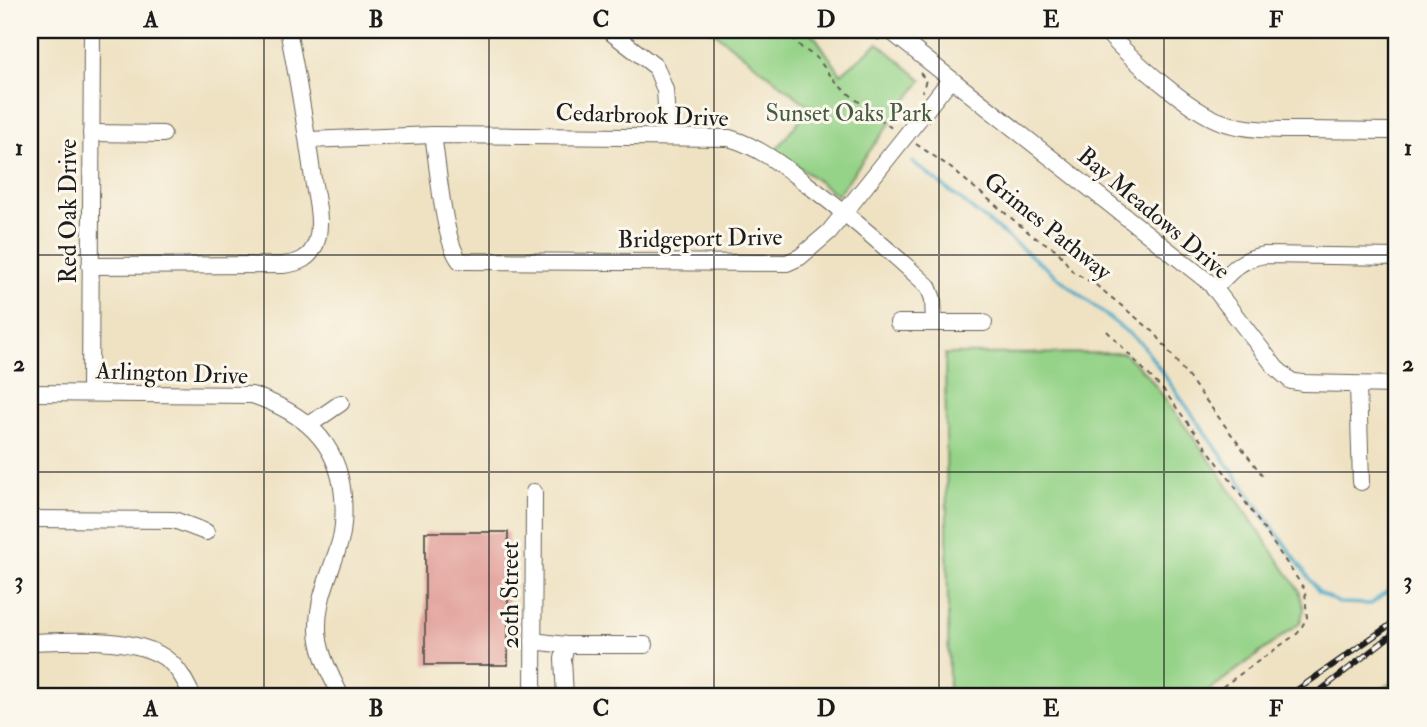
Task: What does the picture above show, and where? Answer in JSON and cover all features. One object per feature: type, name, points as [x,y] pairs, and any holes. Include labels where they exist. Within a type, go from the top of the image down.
[{"type":"street","name":"Red Oak Drive","points":[[90,393],[92,30]]},
{"type":"street","points":[[90,266],[299,263],[314,247],[319,224],[288,30]]},
{"type":"street","points":[[608,30],[656,67],[665,90],[668,136]]},
{"type":"street","points":[[1105,30],[1116,43],[1182,98],[1210,117],[1223,122],[1244,128],[1397,131]]},
{"type":"street","name":"Bay Meadows Drive","points":[[886,37],[950,80],[1123,214],[1214,289],[1260,350],[1291,381],[1397,385]]},
{"type":"street","name":"Bridgeport Drive","points":[[433,135],[449,237],[454,254],[460,261],[787,263],[800,257],[829,232],[950,80]]},
{"type":"street","points":[[91,133],[163,134]]},
{"type":"street","name":"Cedarbrook Drive","points":[[307,140],[433,135],[729,138],[746,143],[770,156],[845,213],[928,286],[933,299],[934,323]]},
{"type":"street","points":[[1214,289],[1240,262],[1254,256],[1397,257]]},
{"type":"street","points":[[898,323],[985,323]]},
{"type":"street","points":[[1358,385],[1361,482]]},
{"type":"street","name":"Arlington Drive","points":[[30,393],[252,396],[276,403],[309,425],[324,440],[341,482],[343,528],[320,596],[317,629],[320,648],[341,697]]},
{"type":"street","points":[[309,425],[341,403]]},
{"type":"street","name":"20th Street","points":[[533,697],[534,492]]},
{"type":"street","points":[[30,519],[174,520],[206,532]]},
{"type":"street","points":[[30,642],[113,643],[137,645],[153,650],[178,671],[193,697]]},
{"type":"street","points":[[533,642],[566,645],[645,645]]},
{"type":"street","points":[[565,697],[563,659],[566,645]]},
{"type":"path","name":"Grimes Pathway","points":[[785,30],[802,48],[817,58],[838,85],[903,138],[947,165],[1033,236],[1057,250],[1073,272],[1096,285],[1155,333],[1263,476]]},
{"type":"path","points":[[868,30],[886,37]]},
{"type":"path","points":[[914,68],[926,80],[923,92]]},
{"type":"path","points":[[1107,331],[1165,392],[1231,481],[1305,590],[1307,618],[1298,633],[1208,697]]},
{"type":"green space","name":"Sunset Oaks Park","points":[[711,30],[807,30],[816,38],[841,74],[878,43],[922,80],[837,195],[776,150],[810,107]]},
{"type":"green space","points":[[1124,353],[1149,377],[1299,590],[1304,609],[1300,623],[1200,697],[949,697],[945,354]]},
{"type":"green space","points":[[1397,678],[1397,697],[1372,697]]},
{"type":"building","points":[[425,532],[508,532],[508,665],[425,665]]},
{"type":"waterway","points":[[913,162],[1142,344],[1319,592],[1339,603],[1371,604],[1397,584]]},
{"type":"railway","points":[[1287,697],[1397,620]]},
{"type":"railway","points":[[1312,697],[1394,633]]}]
